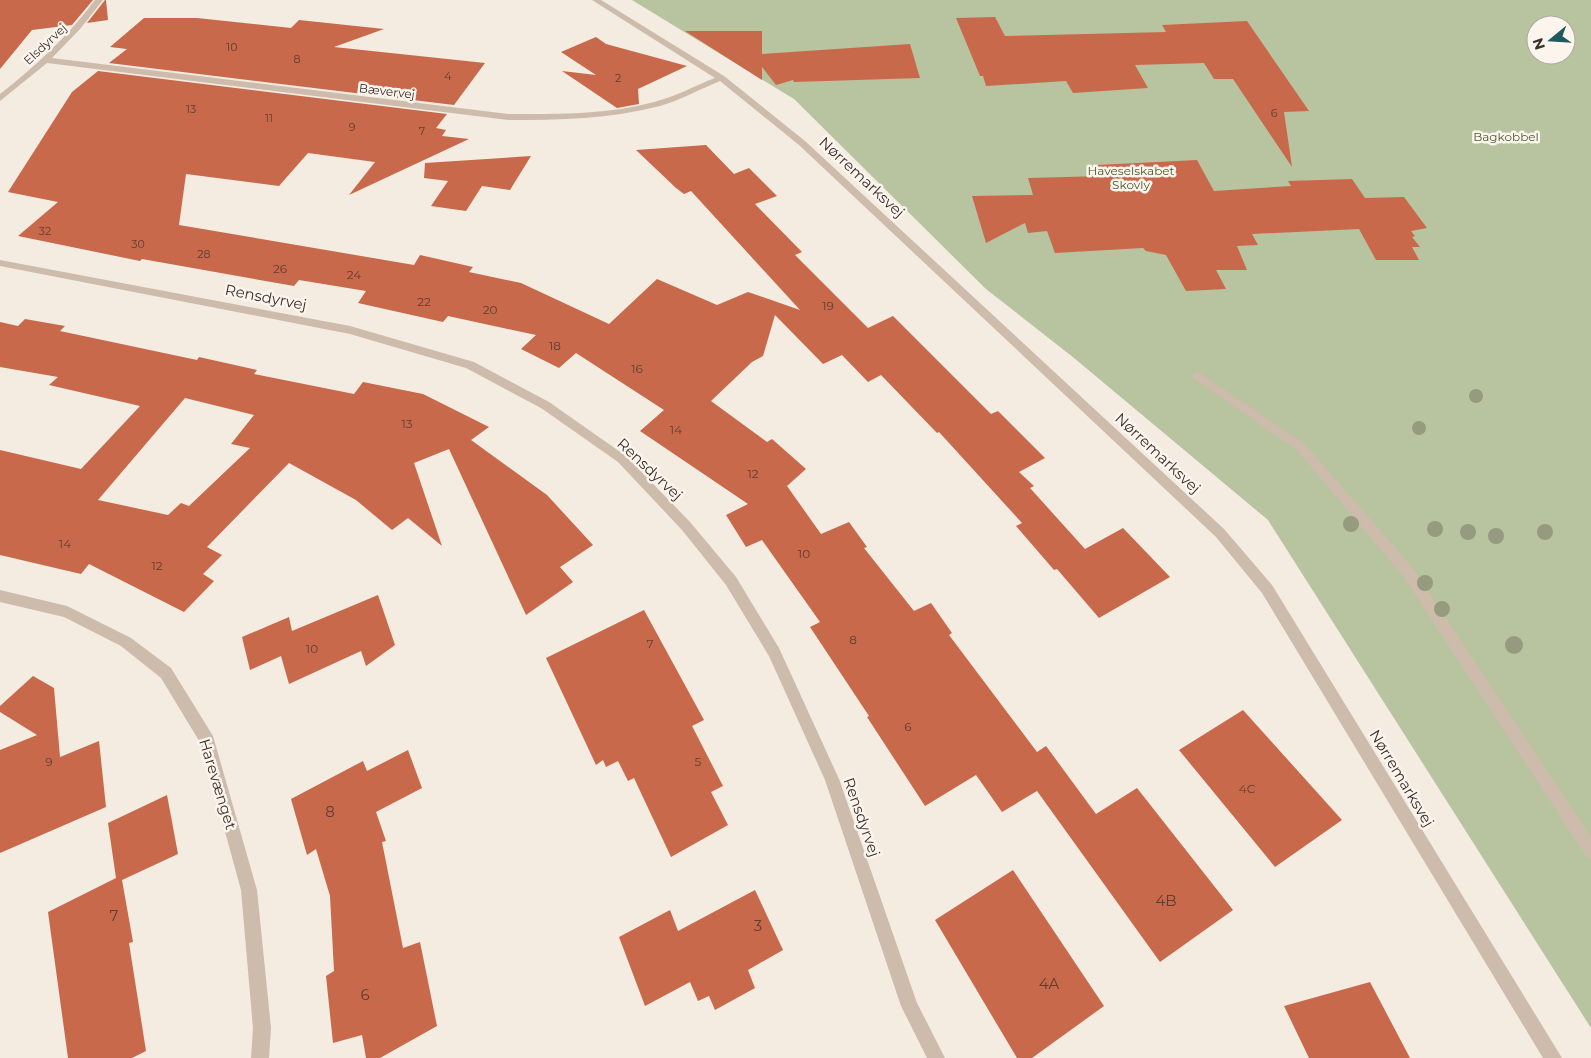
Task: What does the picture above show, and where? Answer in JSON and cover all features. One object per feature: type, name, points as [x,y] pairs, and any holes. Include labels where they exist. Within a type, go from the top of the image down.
[{"type":"street","name":"Elsdyrvej","points":[[0,98],[46,60],[86,18],[99,0]]},
{"type":"street","name":"Nørremarksvej","points":[[596,0],[721,78],[802,143],[1220,533],[1267,589],[1553,1058]]},
{"type":"street","name":"Bævervej","points":[[46,60],[508,117],[574,117],[618,112],[658,104],[721,78]]},
{"type":"street","name":"Rensdyrvej","points":[[0,263],[350,330],[470,365],[545,406],[622,460],[686,526],[731,581],[774,652],[832,779],[910,1006],[936,1058]]},
{"type":"street","points":[[1198,376],[1300,446],[1408,572],[1591,851]]},
{"type":"street","name":"Harevænget","points":[[0,596],[67,612],[126,642],[166,673],[208,741],[249,890],[262,1028],[260,1058]]},
{"type":"green space","points":[[632,0],[1591,0],[1591,1028],[1268,520],[1074,358],[986,289],[794,99]]},
{"type":"building","points":[[0,0],[93,0],[72,25],[32,30],[0,69]]},
{"type":"building","points":[[105,0],[108,20],[87,23]]},
{"type":"building","points":[[995,17],[1005,36],[1166,32],[1162,25],[1247,21],[1309,111],[1284,112],[1292,167],[1233,79],[1214,79],[1204,63],[1135,65],[1148,88],[1073,93],[1066,81],[986,86],[956,18]]},
{"type":"building","points":[[144,18],[197,18],[291,28],[299,20],[384,29],[334,47],[485,63],[454,105],[109,63],[127,49],[110,47]]},
{"type":"building","points":[[685,31],[762,31],[762,54],[910,44],[920,78],[794,82],[793,80],[776,85],[762,67],[762,80]]},
{"type":"building","points":[[596,37],[606,44],[687,66],[638,89],[639,104],[617,108],[562,71],[596,75],[561,52]]},
{"type":"building","points":[[98,71],[447,114],[436,128],[446,130],[442,136],[469,139],[349,195],[375,162],[308,153],[279,186],[186,174],[179,225],[414,265],[420,255],[473,267],[469,272],[521,283],[609,324],[657,279],[717,305],[748,292],[800,310],[691,191],[684,194],[636,150],[706,145],[734,174],[749,168],[777,196],[755,204],[802,252],[795,255],[868,328],[893,316],[991,414],[998,411],[1045,458],[1019,472],[1034,486],[1030,488],[1085,549],[1123,528],[1170,577],[1099,618],[1057,569],[1054,570],[1016,526],[1022,523],[939,432],[937,433],[881,375],[868,382],[842,355],[823,364],[775,315],[763,356],[752,362],[711,401],[767,442],[772,439],[806,469],[787,486],[821,534],[849,522],[867,547],[864,548],[914,611],[931,603],[952,633],[949,635],[1037,752],[1046,746],[1096,814],[1137,788],[1233,910],[1160,962],[1037,791],[1002,812],[976,775],[925,806],[867,717],[869,716],[810,627],[820,622],[762,540],[746,547],[726,515],[748,504],[640,431],[664,410],[576,353],[559,368],[521,349],[536,335],[448,316],[443,322],[358,303],[366,291],[299,280],[294,286],[142,259],[140,261],[18,236],[58,202],[8,192],[72,92]]},
{"type":"building","points":[[531,156],[510,190],[482,186],[466,211],[431,206],[448,181],[424,178],[425,163]]},
{"type":"building","points":[[1197,160],[1214,191],[1291,186],[1288,181],[1352,179],[1365,198],[1404,197],[1427,228],[1411,231],[1415,236],[1412,237],[1420,247],[1412,247],[1419,260],[1376,260],[1359,229],[1252,234],[1258,245],[1237,246],[1247,270],[1216,270],[1226,289],[1186,291],[1166,255],[1146,251],[1143,248],[1055,253],[1047,231],[1028,233],[1025,223],[986,243],[972,196],[1033,195],[1028,178],[1102,176],[1097,165]]},
{"type":"building","points":[[25,319],[65,326],[60,331],[197,360],[199,357],[257,370],[254,374],[354,394],[363,382],[423,394],[489,427],[471,440],[547,495],[593,545],[560,567],[573,582],[526,615],[449,449],[414,463],[442,546],[408,518],[392,530],[356,500],[289,463],[207,547],[222,555],[203,574],[214,581],[184,612],[89,564],[81,574],[0,555],[0,450],[81,469],[140,406],[49,385],[58,377],[0,367],[0,322],[18,326]],"holes":[[[185,398],[254,415],[231,444],[250,448],[189,506],[181,503],[168,515],[98,500]]]},
{"type":"building","points":[[378,595],[395,645],[366,666],[361,651],[289,684],[281,656],[250,670],[242,637],[289,617],[292,631]]},
{"type":"building","points":[[644,610],[704,720],[692,726],[723,786],[711,792],[728,825],[671,857],[634,778],[628,781],[618,761],[606,767],[603,760],[596,765],[546,658]]},
{"type":"building","points":[[33,676],[54,688],[60,757],[99,741],[106,807],[0,853],[0,750],[37,735],[0,712],[0,706]]},
{"type":"building","points":[[1243,710],[1342,820],[1275,867],[1179,750]]},
{"type":"building","points":[[408,750],[422,788],[376,812],[386,841],[382,842],[403,948],[420,942],[437,1026],[380,1058],[366,1058],[362,1035],[333,1043],[326,976],[334,971],[330,896],[316,849],[307,855],[291,799],[363,761],[367,771]]},
{"type":"building","points":[[167,795],[178,854],[122,880],[133,942],[129,943],[146,1051],[132,1058],[68,1058],[48,912],[116,878],[108,823]]},
{"type":"building","points":[[1013,870],[1104,1006],[1032,1058],[1017,1058],[935,920]]},
{"type":"building","points":[[755,890],[783,950],[748,970],[755,988],[715,1010],[709,996],[698,1001],[690,982],[645,1006],[619,937],[670,910],[678,931]]},
{"type":"building","points":[[1370,982],[1410,1058],[1309,1058],[1284,1006]]},
{"type":"park label","name":"Bagkobbel","points":[[1506,136]]},
{"type":"park label","name":"Haveselskabet Skovly","points":[[1131,177]]}]
